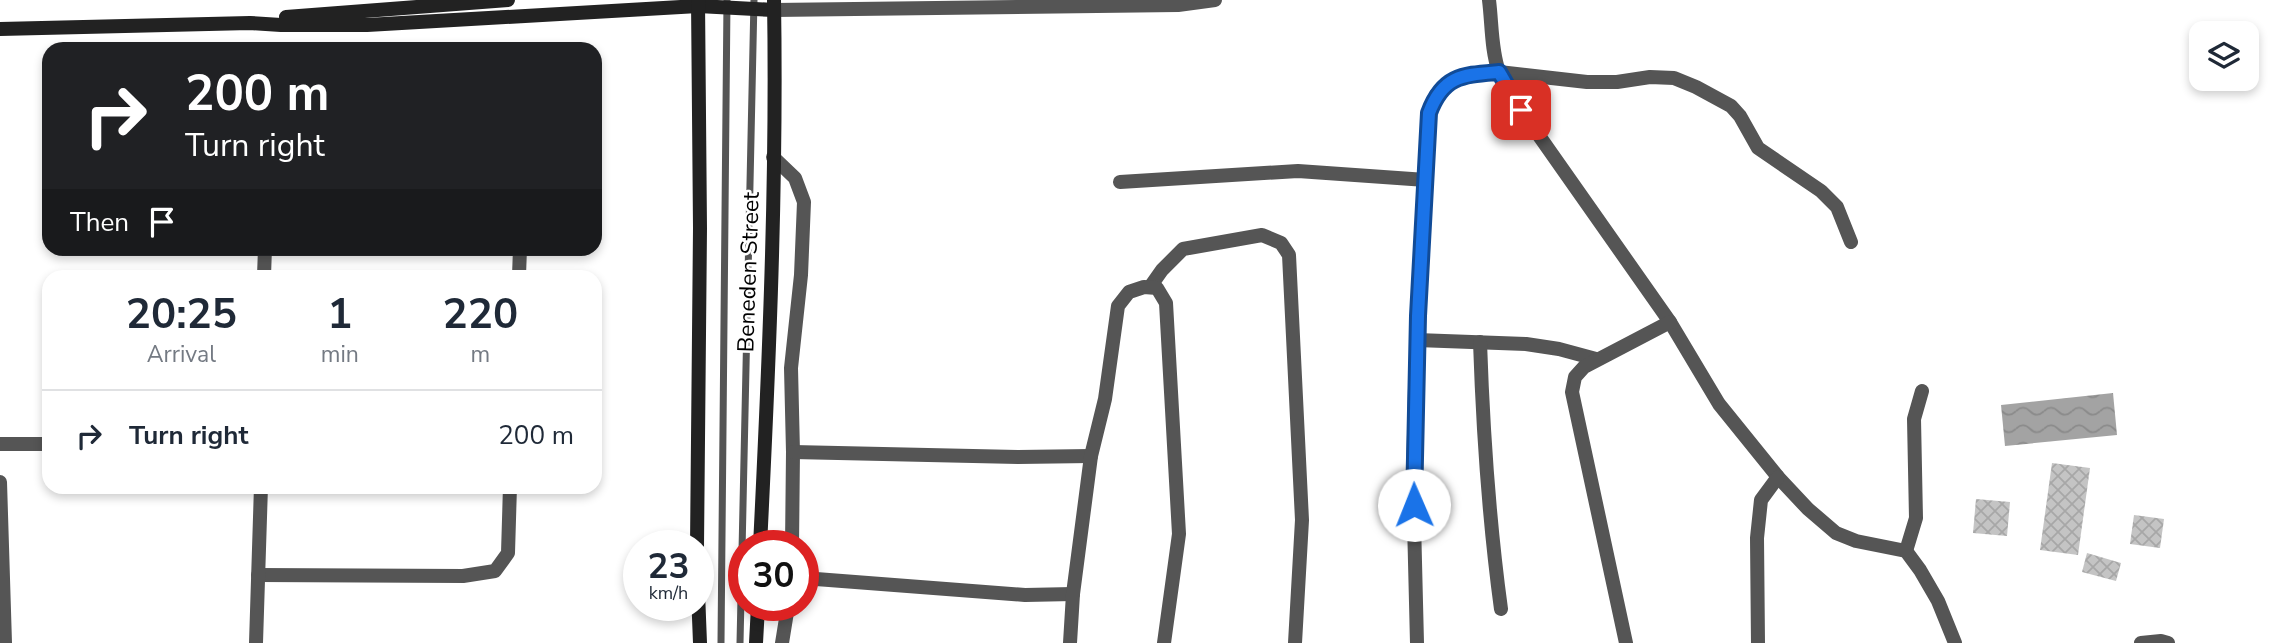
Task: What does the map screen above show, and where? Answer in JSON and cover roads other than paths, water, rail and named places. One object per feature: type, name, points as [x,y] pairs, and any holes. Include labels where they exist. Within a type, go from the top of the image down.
[{"type":"main road","points":[[250,23],[304,16],[509,0]]},
{"type":"main road","points":[[0,29],[250,23],[367,25],[698,3],[774,5]]},
{"type":"main road","name":"Beneden Street","points":[[697,530],[700,228],[698,3]]},
{"type":"main road","name":"Beneden Street","points":[[761,530],[773,157],[774,5]]},
{"type":"main road","points":[[699,621],[700,643]]},
{"type":"main road","points":[[756,643],[757,621]]},
{"type":"street","points":[[774,5],[1178,5],[1215,0]]},
{"type":"street","points":[[1489,0],[1499,72],[1521,110],[1670,322],[1719,404],[1778,477],[1808,509],[1836,533],[1856,541],[1906,551],[1938,601],[1955,643]]},
{"type":"street","points":[[1417,643],[1413,481],[1417,340],[1429,113],[1436,95],[1448,83],[1470,75],[1499,72],[1587,82],[1618,82],[1650,77],[1674,78],[1731,106],[1740,116],[1758,148],[1821,191],[1837,207],[1851,242]]},
{"type":"street","points":[[773,157],[795,178],[804,202],[801,275],[791,368],[792,530]]},
{"type":"street","points":[[1120,182],[1298,171],[1426,180]]},
{"type":"street","points":[[1150,287],[1183,249],[1262,235],[1281,243],[1289,256],[1302,520],[1295,643]]},
{"type":"street","points":[[1070,643],[1073,594],[1091,456],[1105,399],[1118,306],[1129,292],[1144,286],[1157,288],[1166,303],[1179,534],[1164,643]]},
{"type":"street","points":[[1626,643],[1572,392],[1575,377],[1584,367],[1670,322]]},
{"type":"street","points":[[1417,340],[1548,347],[1596,359]]},
{"type":"street","points":[[1480,342],[1491,537],[1501,609]]},
{"type":"street","points":[[1906,551],[1916,518],[1914,419],[1922,391]]},
{"type":"street","points":[[0,444],[42,444]]},
{"type":"street","points":[[793,452],[1091,456]]},
{"type":"street","points":[[1758,643],[1757,538],[1761,500],[1778,477]]},
{"type":"street","points":[[0,482],[5,643]]},
{"type":"street","points":[[256,643],[261,494]]},
{"type":"street","points":[[258,575],[463,576],[495,572],[508,553],[510,494]]},
{"type":"street","points":[[819,579],[1025,595],[1073,594]]},
{"type":"street","points":[[782,643],[786,621]]},
{"type":"street","points":[[2141,643],[2168,643]]},
{"type":"lane","points":[[721,643],[727,4]]},
{"type":"lane","points":[[740,643],[753,4]]},
{"type":"water","points":[[2113,393],[2117,435],[2005,446],[2001,405]]}]
